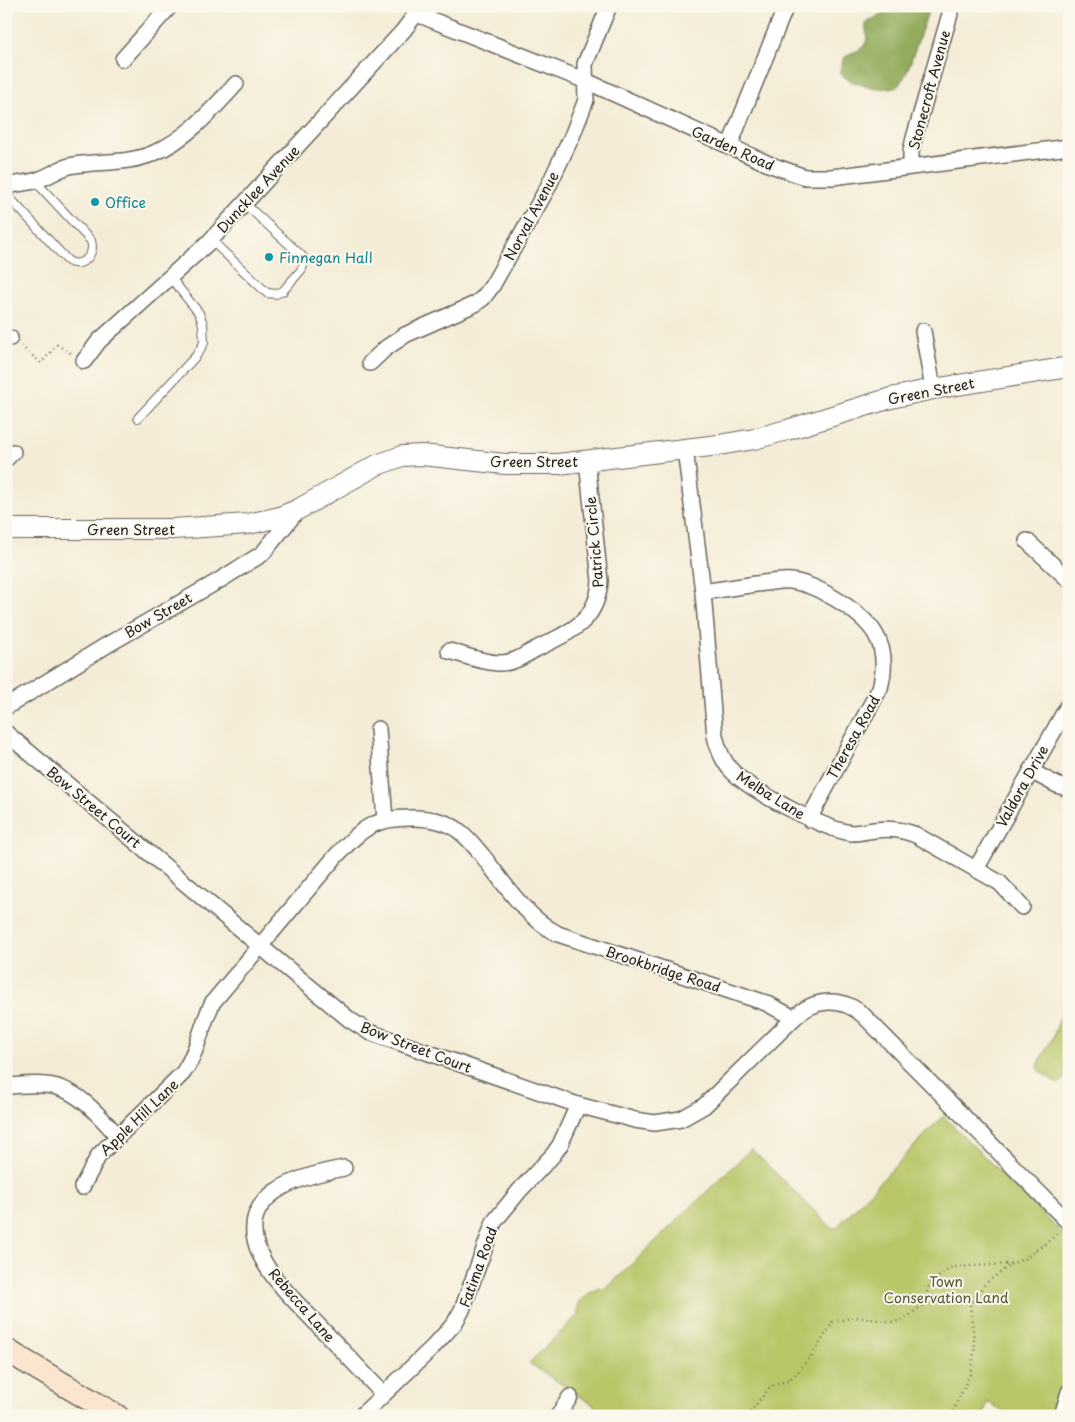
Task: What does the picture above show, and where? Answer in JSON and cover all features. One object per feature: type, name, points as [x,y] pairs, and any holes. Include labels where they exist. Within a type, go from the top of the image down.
[{"type":"main road","points":[[6,1350],[117,1416]]},
{"type":"street","points":[[123,59],[170,6]]},
{"type":"street","name":"Norval Avenue","points":[[370,362],[405,335],[471,306],[486,294],[508,260],[560,163],[586,100],[585,64],[609,6]]},
{"type":"street","points":[[729,147],[786,6]]},
{"type":"street","name":"Garden Road","points":[[419,10],[586,82],[729,147],[796,174],[814,178],[1069,147]]},
{"type":"street","name":"Duncklee Avenue","points":[[84,361],[98,342],[211,240],[419,10]]},
{"type":"street","name":"Stonecroft Avenue","points":[[911,166],[911,151],[914,138],[950,14]]},
{"type":"street","points":[[6,187],[36,181],[67,166],[120,162],[156,152],[174,142],[198,124],[236,84]]},
{"type":"street","points":[[923,331],[933,389]]},
{"type":"street","name":"Green Street","points":[[6,528],[172,529],[218,527],[258,522],[298,510],[377,465],[402,456],[422,455],[520,464],[587,461],[685,449],[754,438],[882,401],[933,389],[1069,367]]},
{"type":"street","name":"Melba Lane","points":[[685,449],[703,592],[714,728],[719,751],[727,765],[744,782],[809,819],[829,827],[861,833],[884,829],[909,832],[1000,883],[1022,907]]},
{"type":"street","name":"Patrick Circle","points":[[448,651],[493,662],[512,661],[569,632],[587,618],[595,604],[600,581],[587,461]]},
{"type":"street","name":"Bow Street","points":[[6,707],[91,654],[262,554],[298,510]]},
{"type":"street","points":[[1027,541],[1069,580]]},
{"type":"street","name":"Theresa Road","points":[[703,592],[783,581],[800,582],[823,592],[851,609],[861,616],[875,633],[883,654],[883,672],[880,688],[809,819]]},
{"type":"street","name":"Valdora Drive","points":[[976,869],[1069,704]]},
{"type":"street","points":[[378,729],[385,820]]},
{"type":"street","name":"Bow Street Court","points":[[6,733],[260,946],[350,1020],[364,1029],[578,1105],[648,1122],[668,1122],[687,1116],[709,1102],[794,1018]]},
{"type":"street","points":[[1031,771],[1057,785],[1069,789]]},
{"type":"street","name":"Brookbridge Road","points":[[260,946],[347,844],[365,829],[385,820],[416,818],[434,820],[445,822],[458,830],[472,843],[532,916],[558,934],[766,1003],[794,1018]]},
{"type":"street","name":"Apple Hill Lane","points":[[82,1187],[96,1158],[183,1073],[191,1059],[205,1018],[213,1002],[260,946]]},
{"type":"street","points":[[794,1018],[809,1006],[825,1002],[844,1004],[858,1011],[1065,1227]]},
{"type":"street","points":[[10,1086],[39,1085],[65,1090],[86,1104],[118,1136]]},
{"type":"street","name":"Fatima Road","points":[[360,1416],[432,1348],[454,1324],[462,1310],[494,1222],[553,1156],[578,1105]]},
{"type":"street","name":"Rebecca Lane","points":[[344,1168],[290,1183],[273,1193],[264,1203],[256,1218],[255,1239],[260,1254],[273,1275],[299,1306],[383,1394]]},
{"type":"street","points":[[1062,1416],[1069,1392]]},
{"type":"street","points":[[558,1416],[570,1397]]},
{"type":"lane","points":[[6,194],[67,260],[73,264],[82,262],[91,253],[91,242],[36,181]]},
{"type":"lane","points":[[211,240],[267,293],[276,294],[283,291],[302,269],[303,257],[245,204]]},
{"type":"lane","points":[[138,418],[196,356],[204,343],[203,324],[199,313],[170,277]]},
{"type":"path","points":[[32,355],[42,363],[57,345],[84,361]]},
{"type":"path","points":[[951,1416],[970,1374],[975,1348],[970,1304],[985,1284],[1011,1264],[1026,1258],[1065,1227]]},
{"type":"path","points":[[747,1416],[771,1386],[787,1381],[797,1373],[813,1354],[833,1322],[855,1317],[893,1322],[903,1320],[922,1306],[930,1283],[952,1267],[1011,1264]]},
{"type":"green space","points":[[892,6],[930,6],[905,76],[898,86],[892,88],[876,88],[859,84],[846,78],[841,74],[842,65],[846,56],[862,48],[865,44],[867,39],[866,24]]},
{"type":"green space","points":[[1067,1000],[1069,1000],[1069,1059],[1065,1078],[1058,1084],[1038,1070],[1040,1061],[1053,1037]]},
{"type":"green space","name":"Town Conservation Land","points":[[943,1116],[1069,1240],[1069,1361],[1052,1416],[1009,1416],[988,1402],[983,1416],[610,1416],[529,1363],[578,1315],[580,1301],[583,1298],[599,1288],[605,1290],[751,1149],[832,1228],[836,1228]]},
{"type":"place","name":"Office","points":[[95,202]]},
{"type":"place","name":"Finnegan Hall","points":[[269,257]]}]
